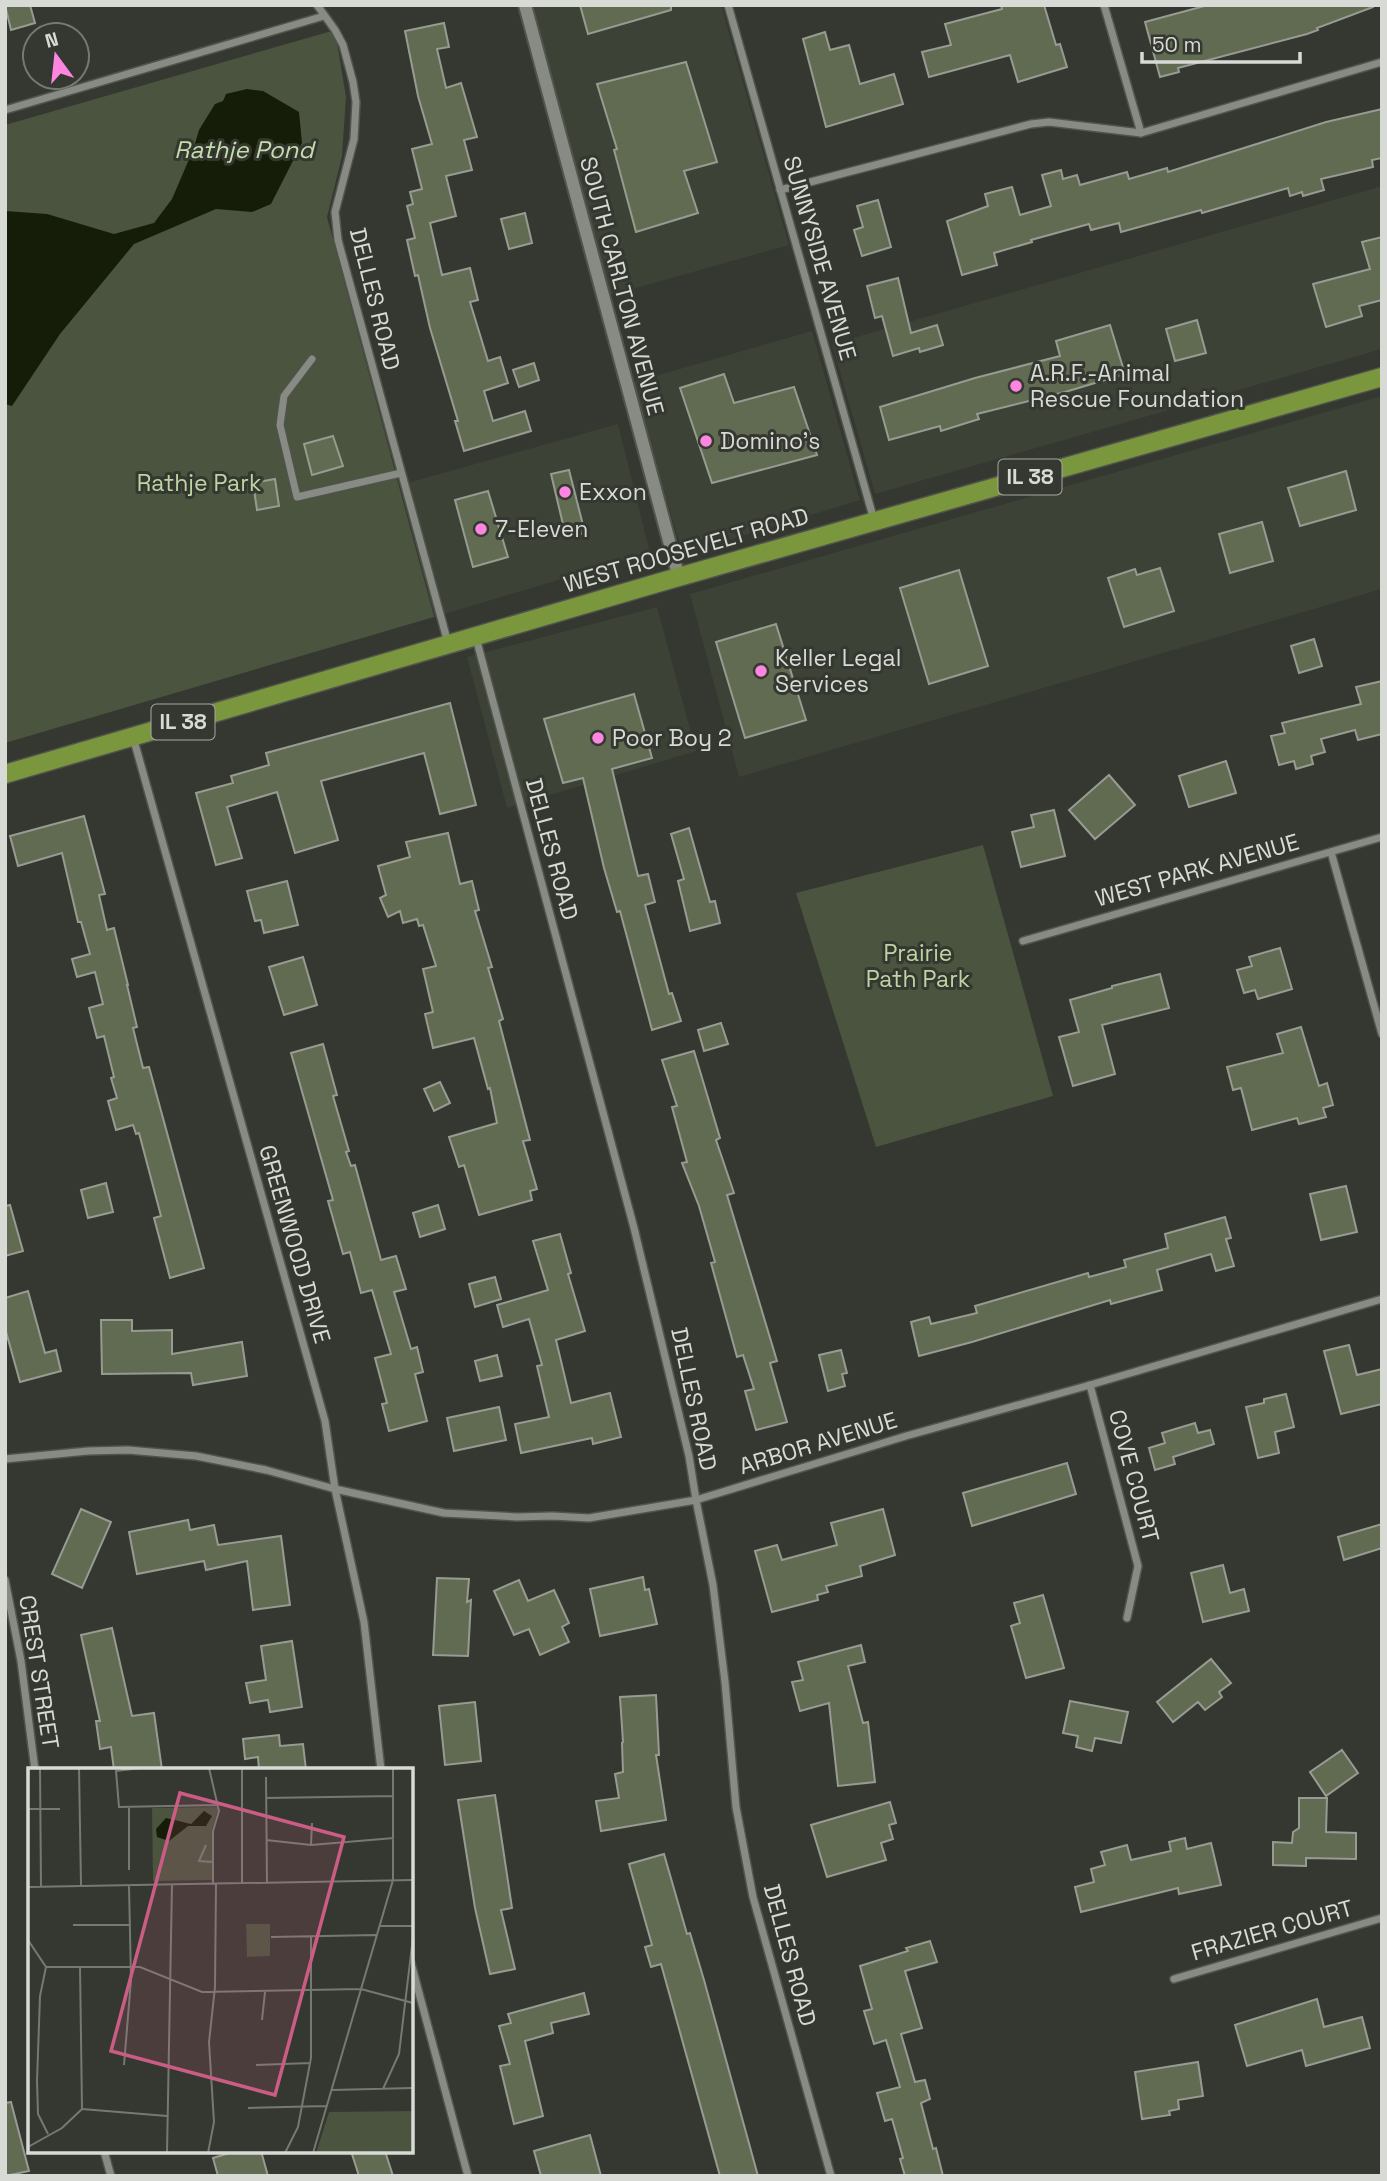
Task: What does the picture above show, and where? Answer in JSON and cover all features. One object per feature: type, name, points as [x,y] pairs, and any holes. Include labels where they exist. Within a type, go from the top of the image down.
[{"type":"main road","name":"WEST ROOSEVELT ROAD","points":[[5,774],[1382,377]]},
{"type":"street","name":"DELLES ROAD","points":[[317,5],[343,46],[356,102],[354,139],[335,212],[337,234],[448,645]]},
{"type":"street","name":"SOUTH CARLTON AVENUE","points":[[525,5],[679,578]]},
{"type":"street","name":"SUNNYSIDE AVENUE","points":[[728,5],[875,522]]},
{"type":"street","points":[[1104,5],[1141,133]]},
{"type":"street","points":[[5,110],[324,16]]},
{"type":"street","points":[[780,190],[1031,124],[1049,122],[1141,133],[1382,62]]},
{"type":"street","points":[[313,359],[284,396],[280,425],[297,498],[401,473]]},
{"type":"street","name":"DELLES ROAD","points":[[475,638],[634,1228],[689,1456],[719,1625],[731,1762],[743,1852],[753,1897],[831,2176]]},
{"type":"street","name":"GREENWOOD DRIVE","points":[[133,736],[325,1421],[335,1489],[363,1622],[381,1768]]},
{"type":"street","name":"WEST PARK AVENUE","points":[[1023,941],[1382,837]]},
{"type":"street","points":[[1331,852],[1382,1034]]},
{"type":"street","name":"ARBOR AVENUE","points":[[5,1459],[128,1450],[197,1456],[443,1513],[589,1518],[696,1500],[1382,1299]]},
{"type":"street","name":"COVE COURT","points":[[1090,1385],[1138,1566],[1128,1618]]},
{"type":"street","name":"CREST STREET","points":[[5,1580],[21,1661],[35,1768]]},
{"type":"street","name":"FRAZIER COURT","points":[[1174,1979],[1382,1918]]},
{"type":"street","points":[[413,1970],[468,2176]]},
{"type":"street","points":[[105,2153],[111,2176]]},
{"type":"shaded area","points":[[531,5],[721,5],[789,245],[611,295]]},
{"type":"shaded area","points":[[1382,186],[1382,349],[875,494],[832,344]]},
{"type":"shaded area","points":[[812,331],[860,500],[683,554],[631,383]]},
{"type":"shaded area","points":[[1382,396],[1382,589],[739,777],[690,594]]},
{"type":"shaded area","points":[[618,424],[650,553],[434,617],[400,485]]},
{"type":"shaded area","points":[[657,607],[696,751],[507,808],[467,657]]},
{"type":"green space","name":"Rathje Park","points":[[335,30],[346,97],[342,156],[327,217],[434,617],[5,743],[5,125]]},
{"type":"green space","name":"Prairie Path Park","points":[[983,845],[1053,1096],[876,1147],[796,893]]},
{"type":"water","name":"Rathje Pond","points":[[247,89],[263,91],[299,112],[302,143],[271,204],[252,212],[216,209],[134,244],[60,334],[12,406],[5,404],[5,211],[47,214],[114,234],[154,223],[172,199],[199,130],[215,104],[223,101],[226,94]]},
{"type":"building","points":[[5,5],[30,5],[34,21],[21,21],[21,27],[11,30]]},
{"type":"building","points":[[580,5],[671,5],[671,10],[588,34]]},
{"type":"building","points":[[1001,5],[1044,5],[1056,45],[1060,44],[1067,67],[1018,82],[1010,55],[929,77],[922,52],[951,45],[945,24],[1002,9]]},
{"type":"building","points":[[1208,5],[1373,7],[1307,34],[1178,68],[1179,72],[1160,77],[1145,22]]},
{"type":"building","points":[[444,23],[449,47],[437,49],[446,88],[461,83],[477,137],[464,140],[472,170],[446,176],[456,216],[430,223],[442,275],[470,268],[478,300],[470,302],[488,361],[500,357],[508,383],[484,391],[493,421],[525,411],[531,431],[464,451],[407,240],[415,238],[407,206],[413,204],[410,192],[422,189],[412,149],[432,144],[418,96],[405,31]]},
{"type":"building","points":[[825,32],[830,50],[849,45],[860,84],[894,74],[903,104],[826,127],[803,39]]},
{"type":"building","points":[[686,62],[717,162],[684,171],[698,213],[636,232],[614,150],[617,149],[597,84]]},
{"type":"building","points":[[1382,109],[1382,158],[1372,160],[1373,167],[1321,179],[1324,190],[1303,196],[1302,192],[1290,196],[1288,188],[1202,213],[1201,210],[1121,232],[1119,223],[1091,230],[1089,224],[994,253],[997,265],[962,275],[947,221],[988,206],[985,194],[1012,187],[1020,215],[1051,206],[1042,175],[1061,170],[1063,179],[1077,175],[1080,185],[1127,172],[1129,179],[1167,168],[1168,172],[1326,122]]},
{"type":"building","points":[[878,200],[891,247],[862,256],[854,230],[863,227],[857,206]]},
{"type":"building","points":[[525,213],[532,243],[509,249],[501,219]]},
{"type":"building","points":[[1382,237],[1382,300],[1359,306],[1362,316],[1326,327],[1313,284],[1370,269],[1362,242]]},
{"type":"building","points":[[898,278],[911,333],[937,325],[943,345],[920,352],[919,348],[893,356],[882,316],[875,318],[867,286]]},
{"type":"building","points":[[1197,320],[1206,353],[1175,361],[1166,329]]},
{"type":"building","points":[[1110,325],[1125,374],[977,414],[979,419],[941,431],[940,426],[889,440],[880,407],[1060,356],[1056,341]]},
{"type":"building","points":[[534,363],[539,380],[519,387],[513,370]]},
{"type":"building","points":[[724,374],[734,403],[794,387],[817,455],[712,483],[680,388]]},
{"type":"building","points":[[333,436],[343,466],[312,475],[304,444]]},
{"type":"building","points":[[569,470],[585,533],[566,537],[551,474]]},
{"type":"building","points":[[1346,471],[1356,510],[1300,526],[1288,488]]},
{"type":"building","points":[[275,479],[279,506],[257,510],[253,483]]},
{"type":"building","name":"7-Eleven","points":[[488,491],[508,557],[473,567],[455,500]]},
{"type":"building","points":[[1262,522],[1273,561],[1230,573],[1219,534]]},
{"type":"building","points":[[1160,568],[1174,611],[1124,627],[1108,578],[1135,569],[1137,575]]},
{"type":"building","points":[[959,570],[988,666],[929,684],[900,588]]},
{"type":"building","points":[[776,624],[806,720],[745,738],[716,642]]},
{"type":"building","points":[[1314,639],[1322,666],[1299,673],[1291,646]]},
{"type":"building","points":[[1382,681],[1382,734],[1358,740],[1355,730],[1321,739],[1325,752],[1311,756],[1313,764],[1296,769],[1294,761],[1279,765],[1271,736],[1285,733],[1282,723],[1361,704],[1356,687]]},
{"type":"building","points":[[634,694],[652,758],[612,769],[638,876],[648,874],[655,902],[645,905],[669,994],[672,993],[681,1021],[652,1030],[620,911],[617,912],[604,868],[583,778],[563,783],[544,719]]},
{"type":"building","points":[[450,703],[476,805],[440,814],[424,753],[321,781],[338,840],[295,853],[277,792],[227,807],[242,858],[216,865],[196,793],[233,783],[231,776],[269,765],[266,753]]},
{"type":"building","points":[[1226,761],[1236,793],[1189,807],[1179,776]]},
{"type":"building","points":[[1109,775],[1135,805],[1095,839],[1069,810]]},
{"type":"building","points":[[1054,810],[1065,856],[1021,867],[1012,832],[1034,827],[1031,815]]},
{"type":"building","points":[[84,816],[105,894],[99,895],[107,930],[114,928],[128,985],[137,1027],[133,1028],[143,1068],[149,1067],[204,1268],[170,1278],[154,1218],[161,1216],[139,1133],[136,1134],[133,1125],[116,1130],[108,1101],[117,1098],[111,1078],[114,1077],[104,1036],[97,1038],[89,1008],[103,1004],[95,972],[77,977],[72,959],[90,954],[81,922],[78,922],[62,853],[18,866],[10,836]]},
{"type":"building","points":[[689,828],[710,902],[715,901],[720,923],[690,931],[678,881],[684,879],[671,834]]},
{"type":"building","points":[[448,833],[460,884],[472,881],[479,910],[475,911],[492,967],[488,968],[503,1019],[499,1021],[530,1140],[523,1141],[537,1189],[530,1191],[532,1200],[479,1215],[464,1165],[459,1167],[449,1137],[497,1123],[490,1088],[488,1089],[474,1038],[433,1048],[425,1014],[433,1012],[423,969],[436,966],[423,925],[419,926],[417,919],[403,923],[400,911],[388,917],[380,898],[386,895],[378,866],[410,857],[406,842]]},
{"type":"building","points":[[287,881],[298,925],[264,933],[261,920],[255,921],[247,891]]},
{"type":"building","points":[[1280,948],[1292,989],[1258,999],[1255,990],[1244,993],[1237,970],[1252,966],[1249,957]]},
{"type":"building","points":[[303,957],[317,1005],[284,1015],[269,967]]},
{"type":"building","points":[[1160,974],[1169,1008],[1102,1025],[1115,1074],[1073,1086],[1059,1037],[1079,1032],[1070,1000]]},
{"type":"building","points":[[721,1023],[728,1044],[704,1051],[698,1030]]},
{"type":"building","points":[[1301,1027],[1319,1086],[1327,1083],[1333,1105],[1323,1108],[1326,1117],[1299,1124],[1297,1118],[1252,1130],[1241,1088],[1233,1090],[1227,1067],[1283,1053],[1277,1034]]},
{"type":"building","points":[[323,1044],[337,1095],[333,1096],[349,1151],[346,1152],[351,1166],[355,1165],[381,1260],[396,1256],[406,1289],[394,1292],[411,1349],[417,1347],[423,1372],[415,1374],[427,1421],[389,1431],[382,1404],[387,1403],[375,1358],[391,1354],[372,1290],[361,1293],[350,1252],[343,1254],[328,1201],[333,1200],[291,1053]]},
{"type":"building","points":[[694,1051],[720,1138],[716,1140],[734,1193],[727,1195],[777,1361],[770,1363],[787,1422],[756,1430],[745,1391],[754,1389],[743,1355],[737,1357],[711,1263],[715,1262],[699,1206],[682,1163],[687,1162],[672,1107],[677,1106],[662,1060]]},
{"type":"building","points":[[440,1082],[450,1103],[434,1111],[424,1089]]},
{"type":"building","points":[[106,1183],[113,1212],[88,1218],[81,1190]]},
{"type":"building","points":[[1346,1186],[1357,1232],[1321,1240],[1310,1194]]},
{"type":"building","points":[[10,1205],[23,1251],[5,1256],[5,1206]]},
{"type":"building","points":[[438,1205],[445,1229],[420,1237],[413,1213]]},
{"type":"building","points":[[1225,1217],[1231,1238],[1226,1239],[1234,1266],[1216,1271],[1211,1254],[1157,1270],[1162,1290],[1111,1304],[1110,1300],[919,1356],[911,1322],[929,1317],[931,1324],[977,1313],[975,1306],[1088,1273],[1089,1277],[1126,1267],[1124,1260],[1168,1248],[1165,1234]]},
{"type":"building","points":[[560,1234],[571,1273],[568,1274],[585,1331],[556,1340],[571,1403],[610,1393],[621,1437],[593,1444],[592,1438],[521,1453],[515,1424],[549,1417],[537,1366],[542,1365],[529,1319],[503,1327],[497,1305],[548,1290],[533,1241]]},
{"type":"building","points":[[495,1277],[501,1299],[475,1307],[469,1284]]},
{"type":"building","points":[[28,1291],[45,1353],[56,1350],[61,1371],[20,1382],[5,1328],[5,1298]]},
{"type":"building","points":[[101,1320],[132,1320],[132,1331],[172,1330],[172,1354],[242,1342],[247,1376],[193,1385],[191,1373],[102,1374]]},
{"type":"building","points":[[1349,1345],[1357,1375],[1382,1369],[1382,1404],[1341,1414],[1324,1351]]},
{"type":"building","points":[[841,1350],[847,1373],[842,1374],[845,1386],[828,1391],[819,1355]]},
{"type":"building","points":[[497,1355],[502,1376],[480,1381],[475,1361]]},
{"type":"building","points":[[1286,1394],[1294,1427],[1275,1432],[1279,1453],[1258,1458],[1246,1407]]},
{"type":"building","points":[[499,1407],[506,1440],[454,1451],[447,1418]]},
{"type":"building","points":[[1195,1423],[1198,1433],[1210,1430],[1214,1444],[1173,1457],[1175,1464],[1155,1470],[1149,1448],[1165,1443],[1162,1433]]},
{"type":"building","points":[[1067,1463],[1076,1494],[972,1526],[963,1493]]},
{"type":"building","points":[[81,1509],[111,1522],[82,1588],[52,1574]]},
{"type":"building","points":[[883,1509],[895,1555],[860,1566],[862,1576],[826,1586],[828,1592],[817,1595],[818,1600],[772,1612],[755,1551],[777,1545],[782,1560],[837,1545],[831,1523]]},
{"type":"building","points":[[188,1520],[190,1530],[214,1525],[218,1545],[281,1536],[290,1605],[253,1610],[247,1561],[206,1570],[204,1561],[137,1574],[129,1532]]},
{"type":"building","points":[[1382,1524],[1382,1548],[1344,1560],[1338,1537]]},
{"type":"building","points":[[1223,1565],[1230,1593],[1244,1589],[1249,1611],[1203,1622],[1191,1573]]},
{"type":"building","points":[[643,1577],[645,1590],[649,1589],[657,1624],[600,1636],[590,1589]]},
{"type":"building","points":[[437,1578],[469,1579],[467,1602],[471,1600],[468,1656],[433,1655]]},
{"type":"building","points":[[519,1580],[528,1601],[554,1590],[569,1623],[562,1627],[569,1642],[540,1655],[529,1629],[514,1635],[494,1591]]},
{"type":"building","points":[[1043,1595],[1064,1668],[1026,1678],[1011,1626],[1020,1623],[1014,1603]]},
{"type":"building","points":[[112,1628],[132,1716],[154,1713],[162,1768],[114,1768],[111,1747],[100,1749],[96,1721],[100,1721],[81,1635]]},
{"type":"building","points":[[292,1641],[302,1707],[270,1712],[268,1700],[250,1703],[246,1683],[266,1680],[261,1646]]},
{"type":"building","points":[[861,1645],[865,1662],[848,1666],[863,1723],[868,1722],[875,1782],[838,1786],[829,1703],[800,1711],[792,1682],[803,1680],[798,1662]]},
{"type":"building","points":[[1211,1659],[1231,1683],[1219,1692],[1222,1697],[1205,1710],[1198,1702],[1173,1722],[1157,1702]]},
{"type":"building","points":[[656,1695],[659,1755],[656,1755],[666,1820],[601,1831],[596,1801],[619,1798],[615,1774],[623,1772],[620,1697]]},
{"type":"building","points":[[1070,1701],[1128,1712],[1121,1743],[1095,1738],[1092,1751],[1076,1747],[1078,1736],[1063,1733]]},
{"type":"building","points":[[475,1702],[481,1761],[445,1765],[439,1706]]},
{"type":"building","points":[[279,1735],[280,1746],[303,1744],[306,1768],[259,1768],[258,1757],[245,1759],[243,1739]]},
{"type":"building","points":[[1342,1750],[1358,1773],[1326,1796],[1310,1772]]},
{"type":"building","points":[[495,1795],[512,1908],[501,1910],[515,1969],[490,1974],[475,1908],[458,1800]]},
{"type":"building","points":[[1299,1798],[1327,1798],[1326,1832],[1356,1833],[1356,1859],[1306,1858],[1306,1866],[1273,1865],[1273,1842],[1292,1843],[1293,1832],[1299,1828]]},
{"type":"building","points":[[890,1802],[896,1823],[889,1825],[893,1839],[881,1843],[886,1860],[827,1877],[811,1825]]},
{"type":"building","points":[[1185,1838],[1187,1849],[1211,1843],[1221,1885],[1179,1894],[1178,1888],[1081,1912],[1075,1887],[1094,1882],[1091,1869],[1105,1865],[1101,1852],[1127,1845],[1131,1860],[1171,1851],[1169,1842]]},
{"type":"building","points":[[664,1854],[687,1934],[690,1933],[704,1980],[758,2176],[720,2176],[661,1964],[651,1967],[645,1947],[652,1945],[629,1864]]},
{"type":"building","points":[[930,1941],[937,1962],[905,1971],[922,2028],[901,2034],[915,2082],[925,2080],[930,2099],[921,2103],[943,2176],[905,2176],[892,2119],[885,2121],[877,2093],[900,2087],[886,2040],[874,2044],[864,2011],[872,2009],[860,1966]]},
{"type":"building","points":[[584,1993],[589,2014],[551,2023],[553,2033],[525,2041],[543,2116],[514,2124],[500,2066],[510,2064],[499,2026],[511,2023],[508,2014]]},
{"type":"building","points":[[1317,1999],[1324,2027],[1362,2017],[1370,2048],[1306,2066],[1302,2050],[1247,2066],[1235,2025]]},
{"type":"building","points":[[1198,2062],[1203,2096],[1178,2100],[1179,2109],[1169,2111],[1170,2115],[1142,2119],[1135,2072]]},
{"type":"building","points":[[11,2102],[29,2171],[5,2176],[5,2103]]},
{"type":"building","points":[[590,2135],[601,2176],[541,2176],[534,2151]]},
{"type":"building","points":[[229,2153],[262,2153],[268,2176],[218,2176],[213,2158]]},
{"type":"building","points":[[352,2153],[386,2153],[393,2176],[359,2176]]},
{"type":"place","name":"A.R.F.-Animal Rescue Foundation","points":[[1016,386]]},
{"type":"place","name":"Domino's","points":[[706,441]]},
{"type":"place","name":"Exxon","points":[[565,492]]},
{"type":"place","name":"7-Eleven","points":[[481,529]]},
{"type":"place","name":"Keller Legal Services","points":[[761,671]]},
{"type":"place","name":"Poor Boy 2","points":[[598,738]]}]
